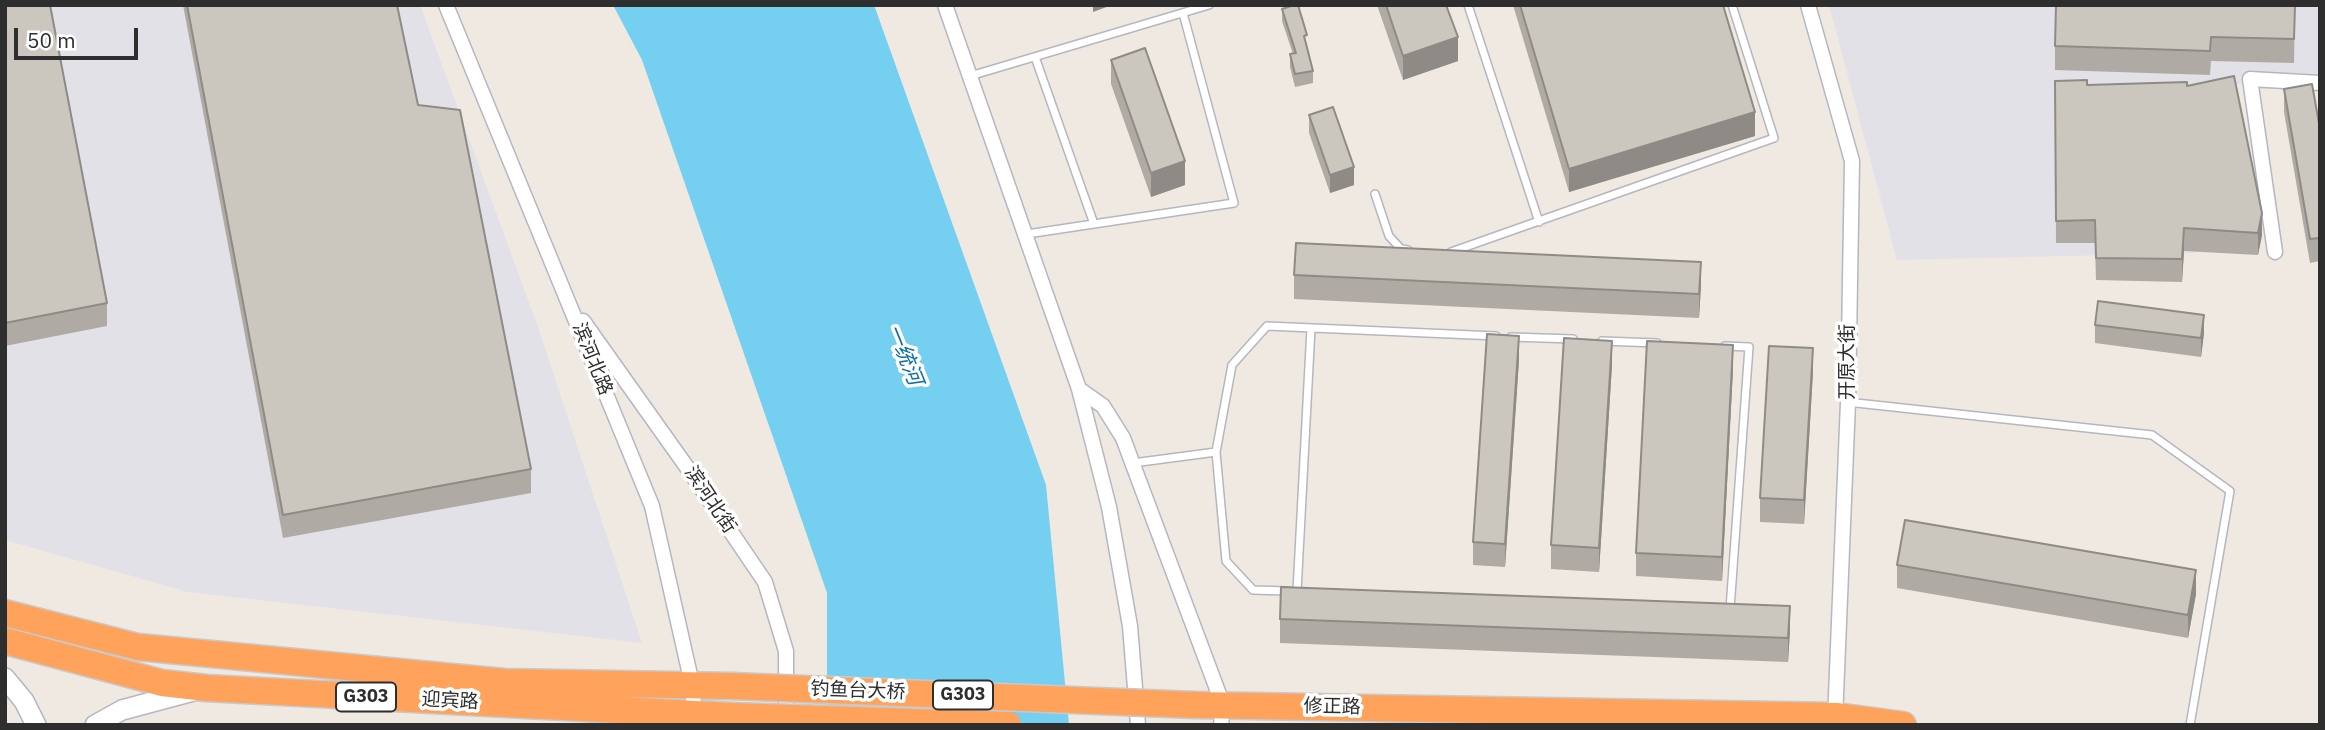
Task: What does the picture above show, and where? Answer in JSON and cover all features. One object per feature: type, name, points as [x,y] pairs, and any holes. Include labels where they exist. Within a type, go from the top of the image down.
[{"type":"highway","name":"迎宾路","points":[[5,613],[138,647],[504,682],[732,686]]},
{"type":"highway","name":"迎宾路","points":[[5,641],[162,682],[206,688],[695,720],[732,716],[1008,725]]},
{"type":"highway","name":"钓鱼台大桥","points":[[732,686],[1194,705],[1222,715]]},
{"type":"highway","name":"修正路","points":[[1222,715],[1835,720],[1903,725]]},
{"type":"main road","points":[[5,678],[24,701],[36,725]]},
{"type":"main road","points":[[95,725],[122,710],[206,688]]},
{"type":"street","name":"滨河北路","points":[[446,5],[652,506],[692,684],[695,720]]},
{"type":"street","points":[[945,5],[1079,389],[1109,507],[1130,626],[1138,725]]},
{"type":"street","name":"开原大街","points":[[1808,5],[1852,162],[1847,402],[1835,720]]},
{"type":"street","points":[[2275,252],[2250,79],[2320,83]]},
{"type":"street","name":"滨河北街","points":[[568,301],[691,472],[765,582],[786,651],[786,725]]},
{"type":"street","points":[[1079,389],[1103,406],[1123,438],[1222,715]]},
{"type":"lane","points":[[1468,5],[1539,222]]},
{"type":"lane","points":[[1440,252],[1453,252],[1774,138],[1732,5]]},
{"type":"lane","points":[[970,76],[1206,6]]},
{"type":"lane","points":[[1027,234],[1234,203],[1183,13]]},
{"type":"lane","points":[[1035,57],[1094,224]]},
{"type":"lane","points":[[1375,194],[1389,236],[1401,249],[1414,250]]},
{"type":"lane","points":[[1310,592],[1253,590],[1226,561],[1216,452],[1232,365],[1267,326],[1585,340]]},
{"type":"lane","points":[[1297,591],[1311,328]]},
{"type":"lane","points":[[1598,340],[1667,344]]},
{"type":"lane","points":[[1719,608],[1732,609],[1749,347],[1722,346]]},
{"type":"lane","points":[[1847,402],[2152,435],[2230,491],[2190,725]]},
{"type":"lane","points":[[1132,463],[1216,452]]},
{"type":"shaded area","points":[[5,5],[420,5],[538,327],[642,643],[188,592],[5,540]]},
{"type":"shaded area","points":[[1829,5],[2320,5],[2320,82],[2193,85],[2195,253],[1897,260]]},
{"type":"water","name":"一统河","points":[[613,5],[874,5],[1046,485],[1069,725],[827,725],[827,593],[642,60]]},
{"type":"building","points":[[5,5],[50,5],[107,303],[5,323]]},
{"type":"building","points":[[187,5],[397,5],[418,105],[460,110],[531,469],[283,515]]},
{"type":"building","points":[[1298,5],[1307,35],[1304,36],[1313,71],[1295,74],[1290,54],[1296,53],[1282,9]]},
{"type":"building","points":[[1386,5],[1446,5],[1458,37],[1403,56]]},
{"type":"building","points":[[1520,5],[1723,5],[1755,112],[1569,169]]},
{"type":"building","points":[[2056,5],[2295,5],[2294,39],[2211,37],[2210,51],[2055,46]]},
{"type":"building","points":[[1145,48],[1185,161],[1151,173],[1111,60]]},
{"type":"building","points":[[2234,76],[2262,213],[2258,233],[2184,228],[2182,259],[2096,258],[2095,220],[2056,221],[2055,81],[2087,80],[2087,85],[2187,82],[2187,86]]},
{"type":"building","points":[[2312,84],[2320,129],[2320,238],[2310,239],[2284,89]]},
{"type":"building","points":[[1333,107],[1354,167],[1330,175],[1309,115]]},
{"type":"building","points":[[1296,243],[1701,262],[1699,294],[1294,275]]},
{"type":"building","points":[[2098,301],[2204,315],[2201,338],[2095,325]]},
{"type":"building","points":[[1487,334],[1519,336],[1505,544],[1473,542]]},
{"type":"building","points":[[1564,338],[1612,341],[1599,548],[1551,545]]},
{"type":"building","points":[[1647,341],[1733,345],[1722,557],[1636,553]]},
{"type":"building","points":[[1769,346],[1813,348],[1804,500],[1760,498]]},
{"type":"building","points":[[1905,520],[2196,570],[2188,615],[1897,565]]},
{"type":"building","points":[[1281,587],[1790,606],[1788,638],[1280,619]]}]
